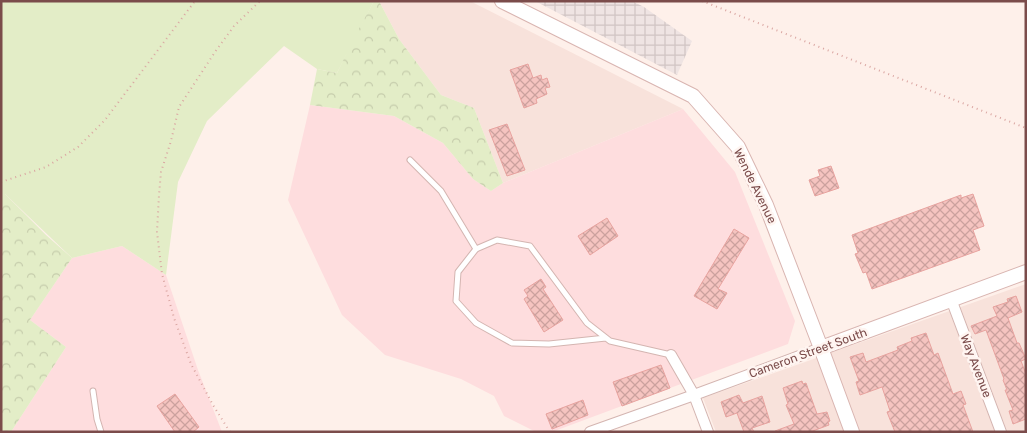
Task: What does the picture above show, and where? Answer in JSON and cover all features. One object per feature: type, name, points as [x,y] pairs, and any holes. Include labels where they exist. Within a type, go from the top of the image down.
[{"type":"street","name":"Wende Avenue","points":[[502,1],[693,96],[738,147],[766,205],[852,432]]},
{"type":"street","name":"Cameron Street South","points":[[590,432],[1026,272]]},
{"type":"street","name":"Way Avenue","points":[[951,300],[1001,432]]},
{"type":"street","points":[[671,355],[694,395],[708,432]]},
{"type":"lane","points":[[410,160],[441,191],[476,249]]},
{"type":"lane","points":[[606,338],[549,344],[512,343],[476,323],[456,300],[458,272],[476,249],[497,240],[530,246],[587,322],[606,338],[610,341],[671,355]]},
{"type":"lane","points":[[93,391],[101,432]]},
{"type":"path","points":[[1,182],[46,167],[78,147],[105,120],[195,1]]},
{"type":"path","points":[[230,432],[191,364],[174,318],[162,274],[157,232],[159,194],[161,172],[179,107],[234,26],[260,1]]},
{"type":"path","points":[[702,1],[1026,128]]},
{"type":"shaded area","points":[[379,1],[470,1],[683,109],[503,183],[474,108],[441,95],[399,39]]},
{"type":"shaded area","points":[[535,1],[632,1],[644,7],[692,41],[677,75]]},
{"type":"shaded area","points":[[310,105],[394,116],[443,143],[473,179],[491,191],[503,183],[683,109],[735,172],[795,321],[788,344],[552,432],[536,432],[504,416],[494,396],[461,379],[385,355],[342,315],[288,200]]},
{"type":"shaded area","points":[[122,246],[166,275],[198,370],[222,432],[11,432],[66,347],[30,320],[72,258]]},
{"type":"shaded area","points":[[1026,284],[1026,432],[716,432],[703,398]]},
{"type":"green space","points":[[1,1],[374,1],[337,73],[317,69],[284,46],[207,121],[178,182],[166,275],[122,246],[72,258],[5,194],[1,194]]},
{"type":"green space","points":[[374,1],[379,1],[399,39],[441,95],[474,108],[503,183],[491,191],[473,179],[443,143],[394,116],[310,105],[317,69],[337,73]]},
{"type":"green space","points":[[1,194],[5,194],[72,258],[30,320],[66,347],[11,432],[1,432]]},
{"type":"building","points":[[528,64],[533,78],[541,75],[542,80],[547,78],[550,87],[545,88],[547,94],[536,99],[537,103],[524,108],[510,70]]},
{"type":"building","points":[[507,124],[525,170],[507,176],[489,130]]},
{"type":"building","points":[[831,166],[839,188],[815,196],[809,180],[820,176],[818,170]]},
{"type":"building","points":[[973,194],[984,226],[973,230],[980,250],[872,289],[866,272],[863,273],[855,254],[858,253],[852,235],[961,195],[961,198]]},
{"type":"building","points":[[607,218],[618,236],[590,255],[578,236]]},
{"type":"building","points":[[734,229],[749,238],[718,289],[727,293],[717,309],[694,296]]},
{"type":"building","points":[[541,279],[546,287],[543,289],[563,320],[544,332],[524,299],[528,296],[524,290]]},
{"type":"building","points":[[1016,296],[1022,312],[1008,318],[1017,343],[1019,343],[1026,359],[1021,361],[1026,374],[1026,419],[1013,424],[1009,411],[1013,410],[986,330],[975,334],[971,326],[997,316],[993,307],[1008,302],[1007,299]]},
{"type":"building","points":[[926,333],[934,355],[938,353],[953,394],[961,391],[966,404],[963,405],[973,432],[895,432],[887,412],[890,411],[882,387],[860,395],[856,382],[859,381],[850,357],[863,353],[866,362],[898,350],[897,347],[912,341],[911,338]]},
{"type":"building","points":[[661,365],[670,388],[622,406],[613,382]]},
{"type":"building","points":[[802,381],[803,384],[806,383],[817,414],[827,412],[830,421],[828,422],[829,425],[810,432],[776,432],[794,424],[786,405],[788,404],[783,388]]},
{"type":"building","points":[[175,394],[199,427],[193,432],[175,432],[157,406]]},
{"type":"building","points":[[739,395],[743,403],[762,396],[770,422],[752,428],[754,432],[744,432],[737,413],[726,417],[721,402]]},
{"type":"building","points":[[583,400],[588,415],[552,429],[546,414]]}]
